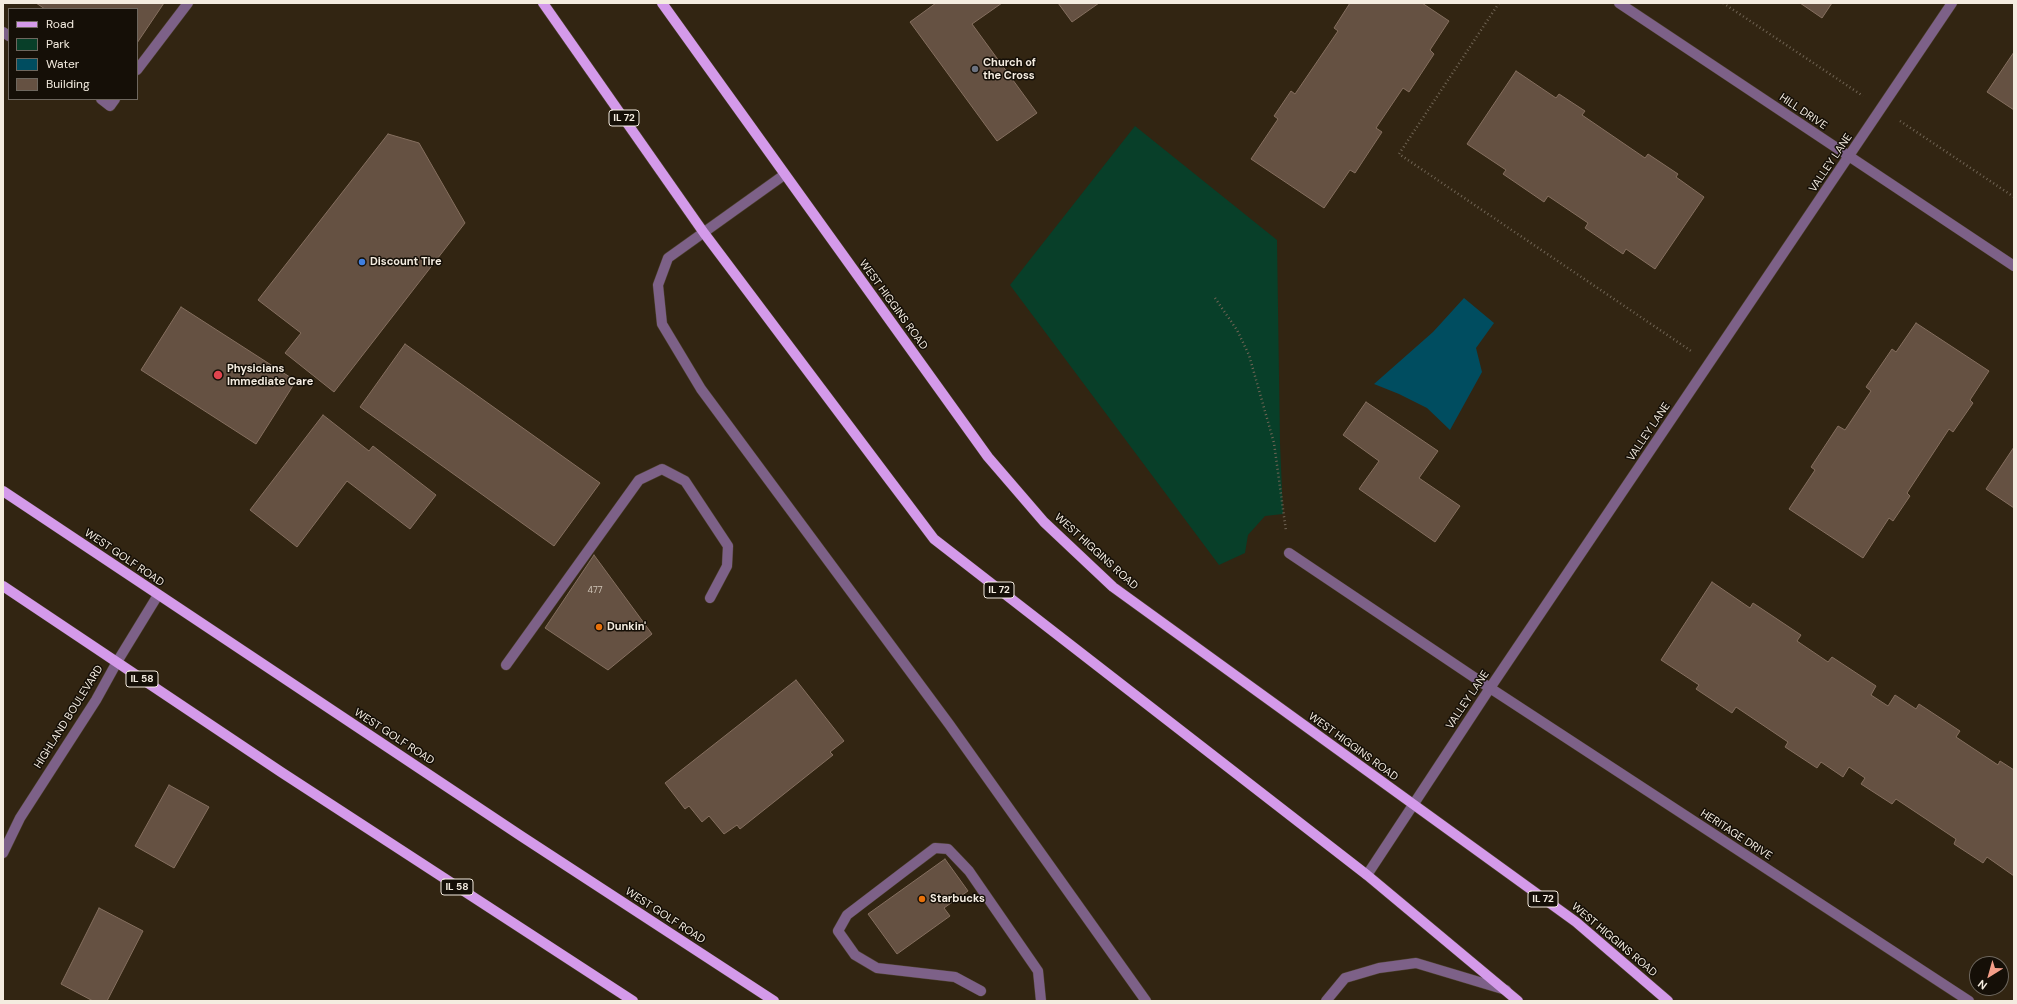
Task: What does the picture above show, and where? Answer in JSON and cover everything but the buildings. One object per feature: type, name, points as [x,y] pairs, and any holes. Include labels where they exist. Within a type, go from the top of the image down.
[{"type":"main road","name":"IL 72","points":[[543,3],[704,233],[934,539],[1368,874],[1518,1001]]},
{"type":"main road","name":"WEST HIGGINS ROAD","points":[[662,3],[784,175],[988,457],[1044,522],[1113,587],[1412,805],[1576,922],[1668,1001]]},
{"type":"main road","name":"WEST GOLF ROAD","points":[[3,491],[520,836],[774,1001]]},
{"type":"main road","name":"IL 58","points":[[3,586],[288,777],[633,1001]]},
{"type":"street","points":[[138,69],[188,3]]},
{"type":"street","name":"HILL DRIVE","points":[[1619,3],[2014,266]]},
{"type":"street","name":"VALLEY LANE","points":[[1368,874],[1490,688],[1710,364],[1952,3]]},
{"type":"street","points":[[101,100],[110,106],[114,100]]},
{"type":"street","points":[[784,175],[668,258],[658,286],[662,324],[701,389],[949,724],[1146,1001]]},
{"type":"street","points":[[506,664],[639,480],[662,469],[685,481],[728,546],[727,566],[710,598]]},
{"type":"street","name":"HERITAGE DRIVE","points":[[1288,553],[1490,688],[1969,1001]]},
{"type":"street","name":"HIGHLAND BOULEVARD","points":[[3,853],[20,818],[96,700],[116,662],[158,595]]},
{"type":"street","points":[[981,991],[955,977],[877,968],[855,955],[838,931],[847,915],[902,873],[936,848],[948,849],[970,871],[1038,971],[1041,1001]]},
{"type":"street","points":[[1326,1001],[1345,978],[1379,968],[1416,963],[1506,990]]},
{"type":"path","points":[[1499,3],[1399,154],[1710,364]]},
{"type":"path","points":[[1215,298],[1237,330],[1249,355],[1274,443],[1288,553]]},
{"type":"green space","points":[[1135,126],[1277,240],[1280,443],[1283,514],[1265,516],[1248,535],[1245,553],[1219,565],[1010,285]]},
{"type":"water","points":[[1464,298],[1494,323],[1476,348],[1482,372],[1450,430],[1427,408],[1399,394],[1374,384],[1433,332]]},
{"type":"place","name":"Church of the Cross","points":[[975,69]]},
{"type":"place","name":"Discount Tire","points":[[362,262]]},
{"type":"place","name":"Physicians Immediate Care","points":[[218,375]]},
{"type":"place","name":"Dunkin'","points":[[599,627]]},
{"type":"place","name":"Starbucks","points":[[922,899]]}]
